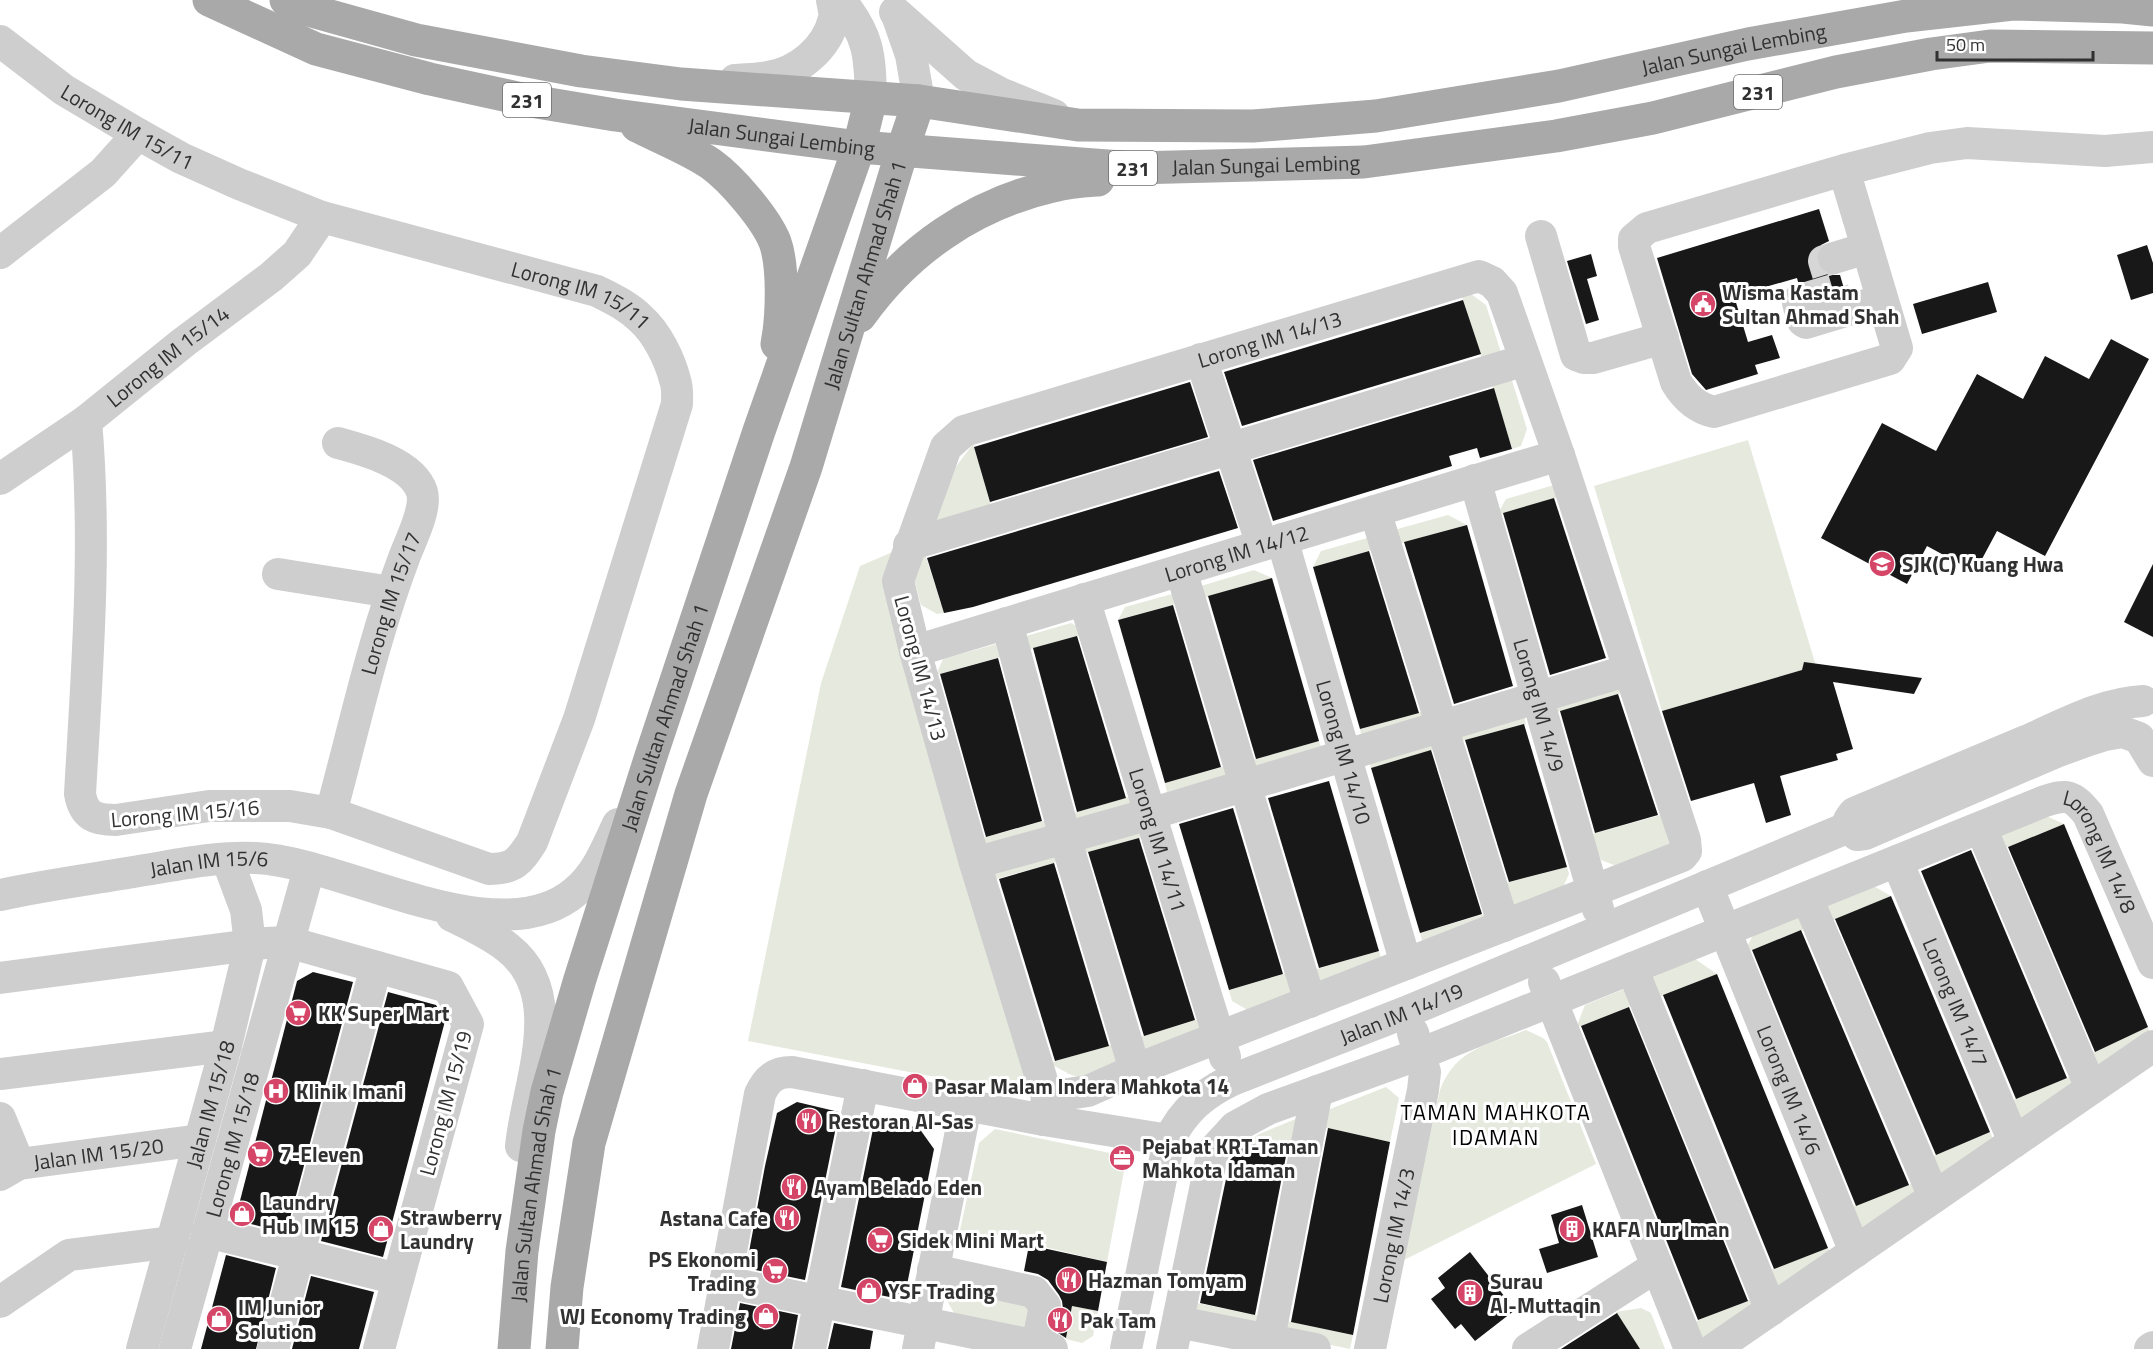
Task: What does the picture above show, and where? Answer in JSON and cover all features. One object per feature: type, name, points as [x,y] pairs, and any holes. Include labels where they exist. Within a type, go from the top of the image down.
[{"type":"main road","name":"Jalan Sungai Lembing","points":[[209,0],[316,49],[430,79],[531,101],[615,115],[859,147],[1134,168],[1364,162],[1545,137],[1653,118],[1836,72],[1931,54],[1990,46],[2153,48]]},
{"type":"main road","name":"Jalan Sungai Lembing","points":[[286,0],[298,7],[416,40],[581,71],[681,84],[919,101],[1078,125],[1253,126],[1376,116],[1559,86],[1748,44],[1906,16],[2020,2],[2153,10]]},
{"type":"main road","name":"Jalan Sultan Ahmad Shah 1","points":[[514,1349],[522,1251],[538,1131],[547,1092],[580,979],[651,756],[759,431],[859,147],[871,98]]},
{"type":"main road","name":"Jalan Sultan Ahmad Shah 1","points":[[562,1349],[567,1287],[589,1143],[691,794],[806,466],[919,101]]},
{"type":"main road","points":[[615,115],[711,164],[748,199],[775,243],[780,277],[780,328],[775,363],[759,431]]},
{"type":"main road","points":[[848,333],[878,291],[900,268],[957,223],[1004,200],[1054,185],[1105,179],[1134,168]]},
{"type":"street","points":[[681,84],[770,77],[796,67],[814,55],[828,34],[834,16],[832,0]]},
{"type":"street","points":[[840,0],[862,31],[870,61],[871,98]]},
{"type":"street","points":[[891,6],[966,75],[1000,93],[1078,125]]},
{"type":"street","points":[[891,6],[911,55],[919,101]]},
{"type":"street","name":"Lorong IM 15/11","points":[[0,41],[64,90],[181,158],[220,175],[322,217],[597,291],[620,303],[642,319],[669,362],[676,382],[677,404],[579,719],[532,842],[522,858]]},
{"type":"street","points":[[0,253],[103,173],[138,134]]},
{"type":"street","points":[[1844,170],[1897,348],[1890,359],[1714,412],[1704,410],[1685,397],[1676,382],[1634,246],[1634,239],[1640,232],[1844,170],[1930,148],[1966,143],[2105,151],[2151,149]]},
{"type":"street","name":"Lorong IM 15/14","points":[[0,479],[86,421],[297,254],[322,217]]},
{"type":"street","points":[[1541,236],[1576,354],[1584,358],[1593,358],[1662,338]]},
{"type":"street","points":[[1834,258],[1867,248]]},
{"type":"street","name":"Lorong IM 14/13","points":[[1045,1108],[915,651],[898,580],[946,447],[964,431],[1479,276],[1492,282],[1502,293],[1525,360]]},
{"type":"street","points":[[1803,299],[1798,303],[1803,321],[1806,323],[1882,300]]},
{"type":"street","name":"Lorong IM 14/10","points":[[1201,359],[1231,450],[1272,542],[1345,755],[1406,964]]},
{"type":"street","points":[[909,545],[1525,360],[1559,455],[1687,847],[1682,856],[1135,1070],[1045,1108]]},
{"type":"street","name":"Lorong IM 15/16","points":[[86,421],[90,464],[90,630],[80,794],[82,806],[88,813],[102,820],[116,820],[209,806],[290,806],[331,813],[489,869],[504,869],[522,858]]},
{"type":"street","name":"Lorong IM 15/17","points":[[331,813],[391,592],[421,512],[422,492],[412,476],[397,465],[370,452],[338,443]]},
{"type":"street","name":"Lorong IM 14/12","points":[[915,651],[1559,455]]},
{"type":"street","name":"Lorong IM 14/9","points":[[1475,480],[1604,929]]},
{"type":"street","points":[[1375,511],[1503,926]]},
{"type":"street","points":[[1181,570],[1310,1002]]},
{"type":"street","points":[[278,574],[391,592]]},
{"type":"street","name":"Lorong IM 14/11","points":[[1084,599],[1232,1080]]},
{"type":"street","points":[[1007,623],[1065,837],[1135,1070]]},
{"type":"street","points":[[975,863],[1245,785],[1629,669]]},
{"type":"street","points":[[2148,747],[2123,732],[2105,735],[2056,753],[1865,834],[1854,833],[1849,827],[1849,820],[1854,813],[2065,716],[2150,698]]},
{"type":"street","points":[[2148,747],[2134,730],[2132,723],[2136,707],[2150,698]]},
{"type":"street","name":"Jalan IM 15/6","points":[[0,895],[192,862],[270,859],[476,913],[511,916],[537,912],[557,904],[574,893],[597,868],[651,756]]},
{"type":"street","name":"Lorong IM 14/8","points":[[1981,828],[2045,801],[2062,796],[2071,797],[2088,814],[2153,963]]},
{"type":"street","name":"Jalan IM 14/19","points":[[1126,1349],[1169,1140],[1181,1120],[1209,1092],[1232,1080],[1406,1012],[1849,827]]},
{"type":"street","points":[[1315,1349],[1175,1335],[1213,1151],[1235,1127],[1268,1110],[1420,1054],[1981,828],[2091,1088]]},
{"type":"street","name":"Jalan IM 15/18","points":[[136,1347],[173,1242],[226,1046],[250,945],[246,910],[227,859]]},
{"type":"street","name":"Lorong IM 14/7","points":[[1897,861],[2014,1142]]},
{"type":"street","points":[[0,978],[288,942],[309,868]]},
{"type":"street","name":"Lorong IM 14/6","points":[[1707,886],[1855,1252]]},
{"type":"street","points":[[1807,898],[1934,1197]]},
{"type":"street","name":"Jalan IM 15/6","points":[[416,899],[470,925],[508,947],[525,967],[537,990],[541,1028],[522,1138],[519,1169],[518,1198],[522,1251]]},
{"type":"street","name":"Lorong IM 15/19","points":[[288,942],[448,987],[468,1024],[379,1349]]},
{"type":"street","name":"Lorong IM 15/18","points":[[175,1349],[288,942]]},
{"type":"street","points":[[1535,958],[1690,1349]]},
{"type":"street","points":[[273,1349],[376,967]]},
{"type":"street","points":[[1632,968],[1771,1310]]},
{"type":"street","name":"Lorong IM 14/3","points":[[1370,1349],[1425,1072],[1406,1012]]},
{"type":"street","points":[[0,1074],[226,1046]]},
{"type":"street","points":[[1714,1349],[2153,1046]]},
{"type":"street","points":[[713,1349],[760,1094],[765,1083],[773,1076],[782,1072],[792,1072],[966,1106],[1045,1108],[1169,1140]]},
{"type":"street","points":[[810,1349],[863,1085]]},
{"type":"street","points":[[1268,1344],[1317,1091]]},
{"type":"street","points":[[921,1336],[966,1106]]},
{"type":"street","points":[[0,1118],[10,1169]]},
{"type":"street","name":"Jalan IM 15/20","points":[[10,1169],[200,1140]]},
{"type":"street","points":[[207,1232],[398,1279]]},
{"type":"street","points":[[0,1302],[69,1255],[173,1242]]},
{"type":"street","points":[[1528,1349],[1657,1266]]},
{"type":"street","points":[[725,1282],[820,1302],[921,1336],[1044,1348],[1045,1306],[1034,1292],[933,1270]]},
{"type":"shaded area","points":[[1471,294],[1486,305],[1503,359],[1484,365],[1462,296]]},
{"type":"shaded area","points":[[1510,374],[1527,429],[1521,446],[1512,449],[1491,380]]},
{"type":"shaded area","points":[[1748,440],[1816,666],[1662,711],[1594,486]]},
{"type":"shaded area","points":[[973,444],[993,513],[930,530],[952,472]]},
{"type":"shaded area","points":[[1561,483],[1565,495],[1497,515],[1506,499]]},
{"type":"shaded area","points":[[1448,515],[1467,525],[1398,544],[1394,530]]},
{"type":"shaded area","points":[[1378,535],[1381,547],[1313,567],[1321,551]]},
{"type":"shaded area","points":[[909,545],[898,581],[1047,1097],[748,1041],[821,683],[860,566]]},
{"type":"shaded area","points":[[923,548],[944,613],[937,614],[921,605],[913,575]]},
{"type":"shaded area","points":[[1254,570],[1272,578],[1204,598],[1201,586]]},
{"type":"shaded area","points":[[1183,591],[1186,601],[1118,620],[1125,607]]},
{"type":"shaded area","points":[[1071,623],[1089,633],[1020,652],[1016,639]]},
{"type":"shaded area","points":[[1000,643],[1004,656],[936,675],[943,659]]},
{"type":"shaded area","points":[[1622,680],[1625,692],[1557,712],[1554,699]]},
{"type":"shaded area","points":[[1428,710],[1430,719],[1362,739],[1360,729]]},
{"type":"shaded area","points":[[1523,711],[1526,724],[1458,742],[1454,730]]},
{"type":"shaded area","points":[[1435,736],[1439,748],[1371,768],[1367,755]]},
{"type":"shaded area","points":[[1319,741],[1322,750],[1253,770],[1251,760]]},
{"type":"shaded area","points":[[1233,764],[1236,773],[1167,792],[1165,783]]},
{"type":"shaded area","points":[[1135,795],[1138,805],[1070,824],[1067,815]]},
{"type":"shaded area","points":[[2042,814],[2064,824],[2000,850],[1993,834]]},
{"type":"shaded area","points":[[1661,815],[1671,851],[1624,869],[1601,860],[1592,834]]},
{"type":"shaded area","points":[[1051,819],[1054,828],[985,847],[983,838]]},
{"type":"shaded area","points":[[1143,823],[1147,836],[1078,855],[1075,842]]},
{"type":"shaded area","points":[[1060,847],[1064,860],[996,879],[992,867]]},
{"type":"shaded area","points":[[1567,867],[1569,874],[1560,894],[1508,915],[1498,885]]},
{"type":"shaded area","points":[[1872,885],[1891,896],[1827,923],[1820,907]]},
{"type":"shaded area","points":[[1488,913],[1490,922],[1424,948],[1420,933]]},
{"type":"shaded area","points":[[1804,914],[1809,927],[1744,953],[1753,935]]},
{"type":"shaded area","points":[[1379,951],[1383,965],[1316,991],[1310,971]]},
{"type":"shaded area","points":[[1695,959],[1717,974],[1652,1000],[1644,981]]},
{"type":"shaded area","points":[[1294,971],[1301,997],[1256,1015],[1232,1001],[1229,990]]},
{"type":"shaded area","points":[[1634,985],[1641,1002],[1576,1028],[1585,1005]]},
{"type":"shaded area","points":[[1200,1019],[1203,1028],[1139,1061],[1132,1039]]},
{"type":"shaded area","points":[[2148,1027],[2152,1037],[2094,1077],[2085,1056]]},
{"type":"shaded area","points":[[1526,1030],[1547,1042],[1596,1164],[1402,1261],[1440,1090],[1447,1076],[1455,1065],[1475,1050]]},
{"type":"shaded area","points":[[1117,1043],[1124,1067],[1090,1081],[1069,1074],[1049,1063]]},
{"type":"shaded area","points":[[2079,1073],[2083,1083],[2023,1124],[2013,1100]]},
{"type":"shaded area","points":[[1386,1087],[1399,1098],[1390,1142],[1317,1126],[1320,1113]]},
{"type":"shaded area","points":[[1308,1114],[1301,1154],[1247,1143],[1259,1134]]},
{"type":"shaded area","points":[[995,1129],[1110,1153],[1124,1171],[1107,1262],[1028,1243],[1022,1246],[1017,1238],[1007,1242],[1003,1233],[992,1237],[995,1246],[967,1241],[960,1230],[979,1143]]},
{"type":"shaded area","points":[[1990,1132],[1995,1143],[1936,1184],[1926,1159]]},
{"type":"shaded area","points":[[1914,1183],[1919,1195],[1860,1235],[1849,1208]]},
{"type":"shaded area","points":[[1828,1248],[1831,1255],[1772,1295],[1763,1273]]},
{"type":"shaded area","points":[[949,1286],[1032,1307],[1031,1332],[957,1318],[946,1299]]},
{"type":"shaded area","points":[[1759,1296],[1761,1303],[1702,1343],[1694,1322]]},
{"type":"shaded area","points":[[1197,1303],[1270,1318],[1267,1332],[1194,1317]]},
{"type":"shaded area","points":[[1072,1306],[1098,1311],[1093,1336],[1082,1343],[1066,1339]]},
{"type":"shaded area","points":[[1641,1308],[1651,1313],[1665,1349],[1640,1349],[1616,1312]]},
{"type":"shaded area","points":[[1278,1319],[1353,1335],[1350,1349],[1275,1333]]},
{"type":"building","name":"Wisma Kastam Sultan Ahmad Shah","points":[[1819,209],[1829,241],[1821,245],[1817,253],[1817,264],[1821,271],[1829,275],[1840,275],[1845,292],[1820,300],[1820,294],[1815,286],[1807,282],[1798,282],[1797,278],[1734,296],[1748,342],[1772,335],[1780,358],[1755,365],[1758,374],[1706,390],[1692,374],[1657,258]]},
{"type":"building","points":[[2147,245],[2153,263],[2153,293],[2131,300],[2117,255]]},
{"type":"building","points":[[1591,254],[1597,276],[1587,279],[1599,320],[1586,324],[1567,261]]},
{"type":"building","points":[[1988,282],[1997,312],[1922,334],[1913,304]]},
{"type":"building","points":[[1463,300],[1481,354],[1242,426],[1224,372]]},
{"type":"building","points":[[2111,339],[2149,359],[2045,556],[1997,531],[1975,572],[1927,546],[1907,584],[1821,538],[1882,423],[1936,451],[1977,374],[2023,399],[2045,356],[2089,379]]},
{"type":"building","points":[[1190,382],[1208,437],[990,502],[974,447]]},
{"type":"building","points":[[1494,388],[1512,449],[1480,458],[1477,448],[1449,456],[1452,466],[1273,521],[1253,460]]},
{"type":"building","points":[[1219,471],[1238,528],[973,607],[944,613],[927,558]]},
{"type":"building","points":[[1554,498],[1606,658],[1550,675],[1503,513]]},
{"type":"building","points":[[1467,525],[1513,686],[1454,704],[1404,542]]},
{"type":"building","points":[[1369,551],[1419,713],[1360,729],[1313,567]]},
{"type":"building","points":[[2153,564],[2153,637],[2124,622]]},
{"type":"building","points":[[1272,578],[1319,741],[1256,759],[1208,596]]},
{"type":"building","points":[[1173,605],[1221,767],[1165,783],[1118,620]]},
{"type":"building","points":[[1077,636],[1126,798],[1077,812],[1033,648]]},
{"type":"building","points":[[998,658],[1042,821],[986,837],[940,674]]},
{"type":"building","points":[[1804,662],[1922,678],[1914,694],[1833,682],[1853,749],[1836,754],[1838,760],[1780,776],[1791,815],[1766,823],[1754,783],[1691,801],[1662,711],[1802,670]]},
{"type":"building","points":[[1618,694],[1658,815],[1595,833],[1560,711]]},
{"type":"building","points":[[1524,724],[1567,867],[1509,882],[1465,740]]},
{"type":"building","points":[[1431,750],[1482,914],[1420,933],[1371,768]]},
{"type":"building","points":[[1329,781],[1379,951],[1319,968],[1268,798]]},
{"type":"building","points":[[1233,808],[1283,974],[1229,990],[1179,824]]},
{"type":"building","points":[[2064,824],[2148,1027],[2095,1052],[2008,847]]},
{"type":"building","points":[[1139,838],[1195,1020],[1144,1036],[1088,852]]},
{"type":"building","points":[[1971,850],[2067,1078],[2016,1099],[1921,871]]},
{"type":"building","points":[[1054,863],[1109,1046],[1055,1061],[999,879]]},
{"type":"building","points":[[1891,896],[1990,1132],[1936,1155],[1835,919]]},
{"type":"building","points":[[1801,930],[1909,1185],[1856,1206],[1752,950]]},
{"type":"building","points":[[313,972],[353,982],[286,1233],[235,1220],[297,981]]},
{"type":"building","points":[[1717,974],[1828,1248],[1774,1269],[1663,995]]},
{"type":"building","points":[[388,992],[436,1005],[445,1021],[383,1257],[321,1241]]},
{"type":"building","points":[[1629,1007],[1748,1301],[1698,1320],[1581,1026]]},
{"type":"building","points":[[797,1102],[839,1112],[805,1280],[746,1268],[777,1113]]},
{"type":"building","points":[[875,1119],[919,1128],[934,1149],[904,1300],[841,1287]]},
{"type":"building","points":[[1328,1128],[1390,1142],[1353,1335],[1291,1322]]},
{"type":"building","points":[[1247,1143],[1287,1151],[1255,1315],[1200,1303],[1230,1160]]},
{"type":"building","name":"KAFA Nur Iman","points":[[1582,1205],[1598,1257],[1547,1273],[1539,1249],[1559,1243],[1551,1215]]},
{"type":"building","name":"Hazman Tomyam","points":[[1029,1245],[1107,1262],[1098,1311],[1072,1306],[1066,1338],[1058,1333],[1063,1309],[1059,1295],[1048,1280],[1038,1274],[1024,1271]]},
{"type":"building","name":"Surau Al-Muttaqin","points":[[1470,1252],[1515,1310],[1475,1341],[1461,1324],[1455,1329],[1431,1299],[1445,1288],[1438,1278]]},
{"type":"building","points":[[226,1255],[276,1268],[256,1349],[201,1349]]},
{"type":"building","points":[[311,1276],[374,1292],[359,1349],[292,1349]]},
{"type":"building","points":[[740,1303],[798,1315],[792,1349],[731,1349]]},
{"type":"building","points":[[1617,1313],[1640,1349],[1561,1349]]},
{"type":"building","points":[[834,1323],[873,1331],[870,1349],[828,1349]]},
{"type":"tunnel","points":[[1803,299],[1833,290],[1824,261],[1834,258]]},
{"type":"place","name":"Wisma Kastam Sultan Ahmad Shah","points":[[1703,304]]},
{"type":"place","name":"SJK(C) Kuang Hwa","points":[[1882,564]]},
{"type":"place","name":"KK Super Mart","points":[[298,1013]]},
{"type":"place","name":"Pasar Malam Indera Mahkota 14","points":[[915,1086]]},
{"type":"place","name":"Klinik Imani","points":[[276,1091]]},
{"type":"place","name":"Restoran Al-Sas","points":[[809,1121]]},
{"type":"place","name":"7-Eleven","points":[[260,1154]]},
{"type":"place","name":"Pejabat KRT-Taman Mahkota Idaman","points":[[1122,1158]]},
{"type":"place","name":"Ayam Belado Eden","points":[[794,1187]]},
{"type":"place","name":"Laundry Hub IM 15","points":[[242,1214]]},
{"type":"place","name":"Astana Cafe","points":[[787,1218]]},
{"type":"place","name":"Strawberry Laundry","points":[[381,1229]]},
{"type":"place","name":"KAFA Nur Iman","points":[[1572,1229]]},
{"type":"place","name":"Sidek Mini Mart","points":[[880,1240]]},
{"type":"place","name":"PS Ekonomi Trading","points":[[775,1271]]},
{"type":"place","name":"Hazman Tomyam","points":[[1069,1280]]},
{"type":"place","name":"YSF Trading","points":[[869,1291]]},
{"type":"place","name":"Surau Al-Muttaqin","points":[[1470,1293]]},
{"type":"place","name":"WJ Economy Trading","points":[[766,1316]]},
{"type":"place","name":"IM Junior Solution","points":[[219,1319]]},
{"type":"place","name":"Pak Tam","points":[[1060,1320]]},
{"type":"district","name":"TAMAN MAHKOTA IDAMAN","points":[[1496,1124]]}]
